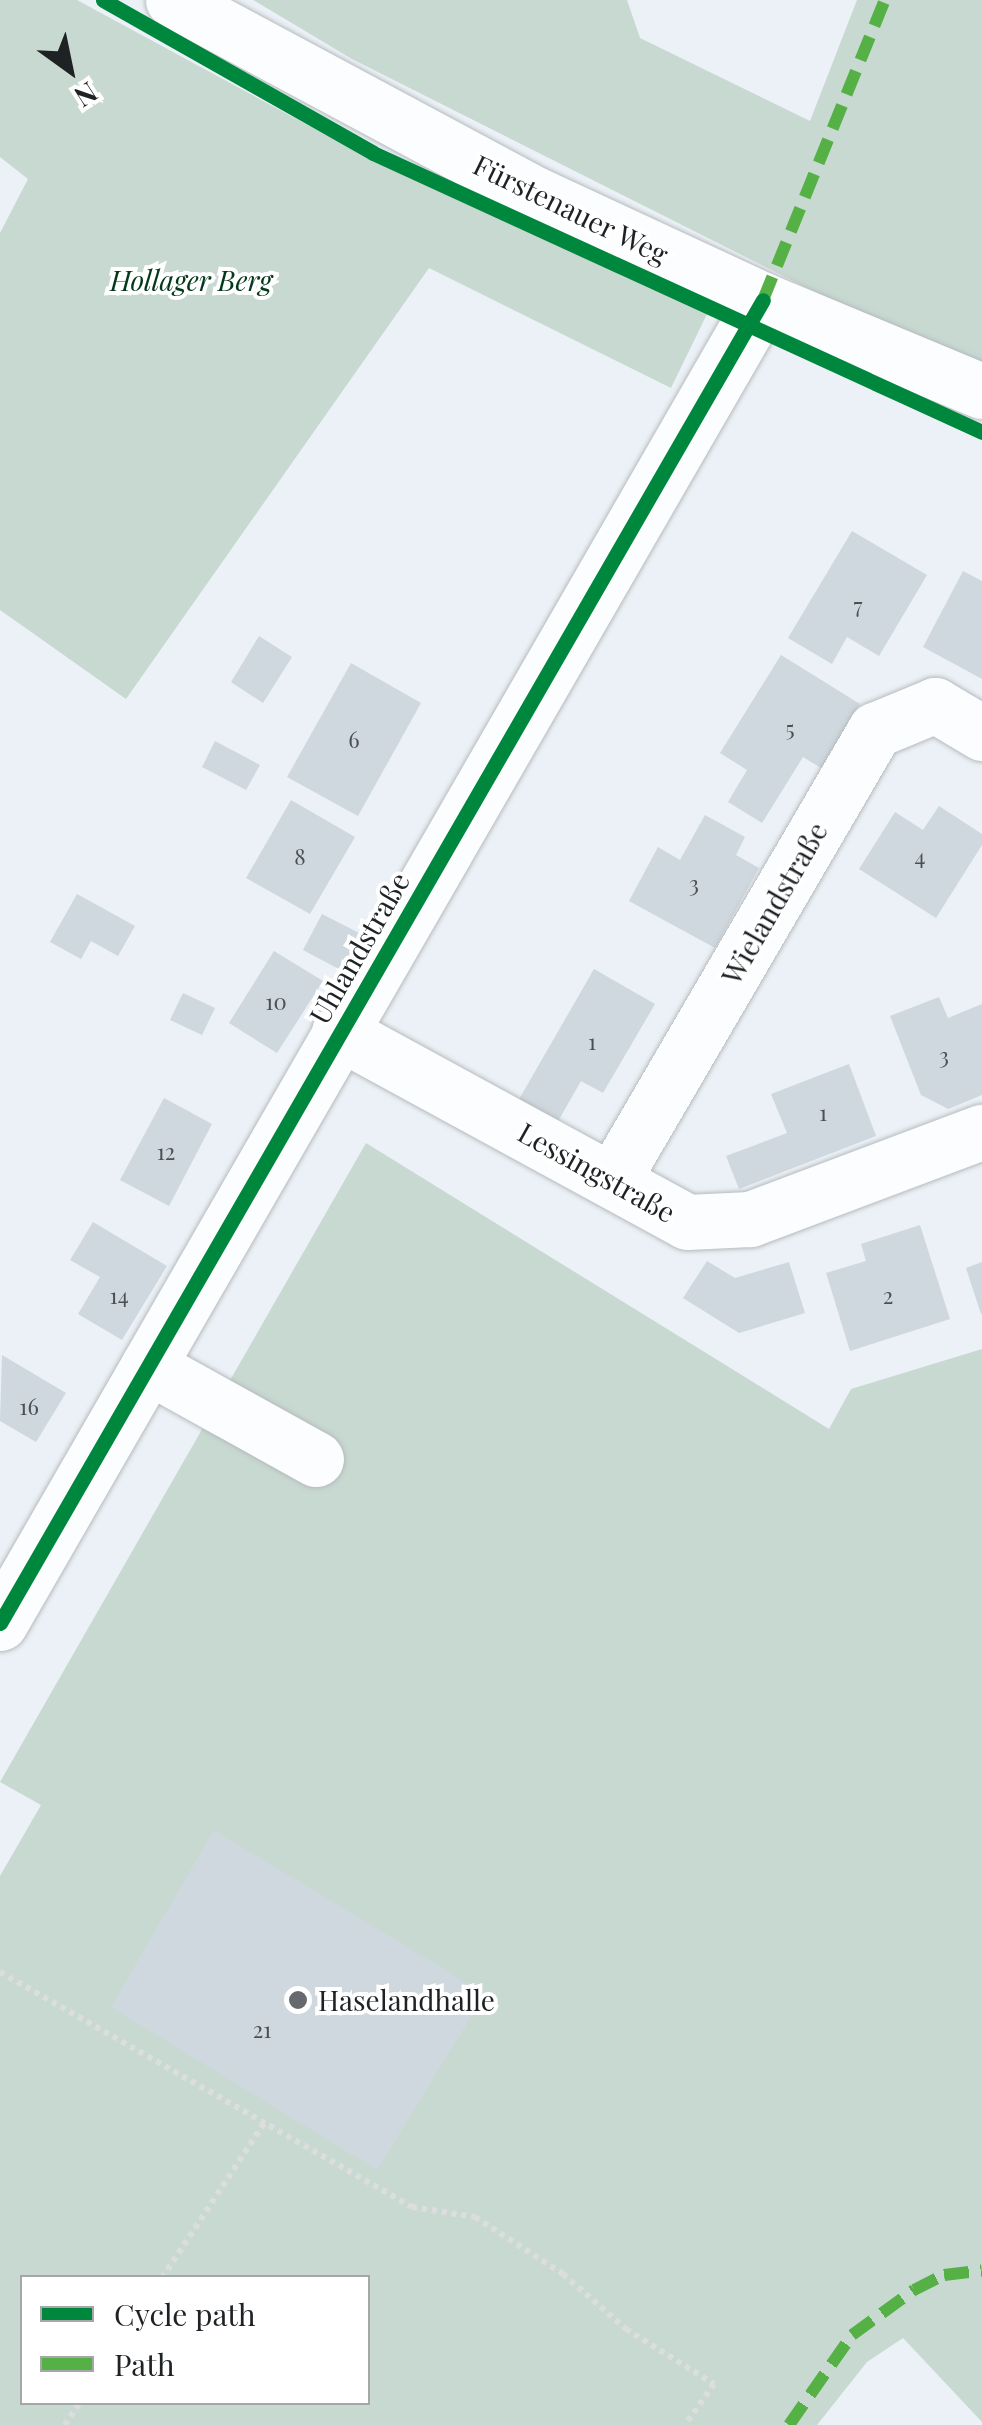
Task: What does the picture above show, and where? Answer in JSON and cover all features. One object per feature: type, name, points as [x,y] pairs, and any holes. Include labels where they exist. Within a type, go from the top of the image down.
[{"type":"street","name":"Fürstenauer Weg","points":[[173,0],[537,195],[763,300],[982,390]]},
{"type":"street","name":"Uhlandstraße","points":[[0,1623],[763,300]]},
{"type":"street","name":"Wielandstraße","points":[[613,1178],[875,730],[935,705],[982,732]]},
{"type":"street","name":"Lessingstraße","points":[[340,1032],[613,1178],[686,1222],[750,1219],[982,1132]]},
{"type":"street","points":[[148,1366],[316,1459]]},
{"type":"path","points":[[0,1972],[412,2208],[475,2217],[563,2274],[626,2329],[714,2384],[686,2425]]},
{"type":"path","points":[[164,2275],[265,2122]]},
{"type":"green space","name":"Hollager Berg","points":[[0,0],[77,0],[326,135],[708,312],[671,388],[429,268],[126,699],[0,610],[0,233],[28,179],[0,157]]},
{"type":"green space","points":[[253,0],[627,0],[640,38],[810,121],[857,0],[982,0],[982,363],[861,315],[352,59]]},
{"type":"green space","points":[[366,1143],[829,1429],[851,1389],[982,1349],[982,2422],[903,2338],[867,2362],[817,2425],[0,2425],[0,1876],[41,1805],[0,1782]]},
{"type":"building","points":[[852,531],[927,575],[879,656],[847,637],[832,664],[788,638]]},
{"type":"building","points":[[963,571],[982,581],[982,679],[923,647]]},
{"type":"building","points":[[259,636],[292,657],[263,703],[231,682]]},
{"type":"building","points":[[781,655],[860,704],[821,768],[803,757],[762,823],[728,802],[747,770],[720,753]]},
{"type":"building","points":[[351,663],[421,703],[358,816],[287,777]]},
{"type":"building","points":[[215,741],[260,765],[246,790],[202,767]]},
{"type":"building","points":[[291,800],[355,837],[310,914],[246,878]]},
{"type":"building","points":[[939,806],[982,834],[982,845],[936,918],[859,869],[895,812],[923,830]]},
{"type":"building","points":[[705,815],[745,837],[736,855],[759,868],[715,948],[629,901],[658,847],[680,860]]},
{"type":"building","points":[[77,894],[135,926],[118,956],[91,941],[81,959],[50,942]]},
{"type":"building","points":[[322,914],[365,936],[346,973],[303,950]]},
{"type":"building","points":[[274,951],[323,981],[277,1053],[229,1023]]},
{"type":"building","points":[[594,969],[655,1004],[603,1093],[581,1081],[557,1123],[518,1101]]},
{"type":"building","points":[[183,993],[215,1008],[202,1035],[170,1020]]},
{"type":"building","points":[[939,997],[948,1018],[982,1004],[982,1095],[948,1109],[921,1095],[890,1016]]},
{"type":"building","points":[[849,1064],[876,1136],[739,1189],[726,1156],[787,1133],[771,1094]]},
{"type":"building","points":[[164,1098],[212,1124],[169,1206],[120,1180]]},
{"type":"building","points":[[93,1222],[167,1266],[122,1340],[78,1314],[100,1277],[70,1260]]},
{"type":"building","points":[[920,1225],[950,1319],[850,1351],[826,1273],[866,1261],[861,1244]]},
{"type":"building","points":[[707,1261],[735,1278],[789,1262],[805,1313],[739,1333],[683,1298]]},
{"type":"building","points":[[982,1262],[982,1314],[981,1314],[966,1268]]},
{"type":"building","points":[[2,1355],[66,1393],[36,1442],[0,1421]]},
{"type":"building","name":"Haselandhalle","points":[[214,1830],[485,1994],[377,2170],[111,2007]]},
{"type":"marked path","points":[[763,300],[885,0]]},
{"type":"marked path","points":[[789,2425],[852,2335],[914,2290],[944,2275],[982,2270]]},
{"type":"cycle path","points":[[103,0],[373,153],[982,432]]},
{"type":"cycle path","points":[[0,1623],[763,300]]},
{"type":"place","name":"Haselandhalle","points":[[298,2000]]}]
